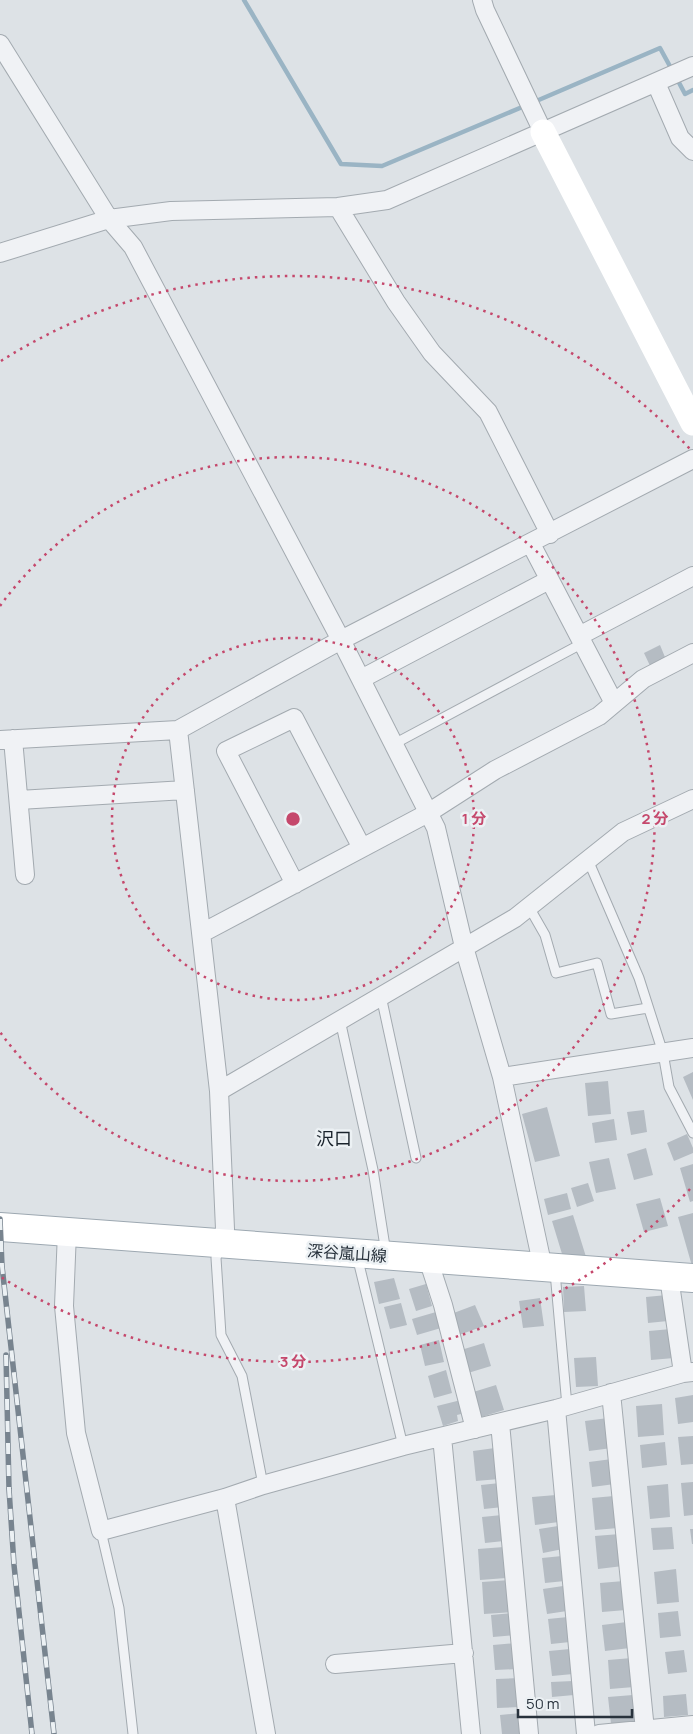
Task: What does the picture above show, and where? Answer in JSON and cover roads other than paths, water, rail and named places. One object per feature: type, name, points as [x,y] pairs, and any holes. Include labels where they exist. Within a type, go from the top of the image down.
[{"type":"main road","name":"深谷嵐山線","points":[[0,1227],[681,1277]]},
{"type":"street","points":[[482,0],[542,132],[693,423]]},
{"type":"street","points":[[0,44],[6,67],[109,219],[133,247],[341,640],[436,828],[464,947],[502,1077],[549,1268]]},
{"type":"street","points":[[0,253],[109,219],[171,210],[338,207],[387,200],[693,66]]},
{"type":"street","points":[[656,83],[680,138],[693,150]]},
{"type":"street","points":[[338,207],[396,302],[432,353],[488,412],[550,534]]},
{"type":"street","points":[[25,875],[19,800],[7,739],[178,730],[341,640],[693,459]]},
{"type":"street","points":[[530,544],[614,703]]},
{"type":"street","points":[[581,639],[693,576]]},
{"type":"street","points":[[361,679],[549,580]]},
{"type":"street","points":[[202,933],[428,813],[495,770],[599,716],[644,679],[693,653]]},
{"type":"street","points":[[295,884],[226,751],[294,718],[362,848]]},
{"type":"street","points":[[178,730],[219,1090],[225,1229],[221,1244]]},
{"type":"street","points":[[19,800],[185,790]]},
{"type":"street","points":[[219,1090],[515,918],[623,832],[693,799]]},
{"type":"street","points":[[502,1077],[693,1048]]},
{"type":"street","points":[[67,1232],[64,1306],[76,1433],[101,1531],[225,1498],[264,1485],[403,1446],[500,1423],[688,1373],[681,1277]]},
{"type":"street","points":[[428,1259],[443,1305],[475,1429]]},
{"type":"street","points":[[611,1393],[645,1730]]},
{"type":"street","points":[[561,1407],[586,1734]]},
{"type":"street","points":[[500,1423],[529,1734]]},
{"type":"street","points":[[442,1437],[471,1734]]},
{"type":"street","points":[[225,1498],[266,1734]]},
{"type":"street","points":[[335,1664],[464,1653]]},
{"type":"street","points":[[599,1734],[693,1725]]},
{"type":"lane","points":[[394,744],[581,639]]},
{"type":"lane","points":[[588,860],[639,978],[663,1053],[669,1087],[693,1133]]},
{"type":"lane","points":[[529,907],[545,935],[556,973],[597,963],[612,1014],[648,1008]]},
{"type":"lane","points":[[381,996],[416,1158]]},
{"type":"lane","points":[[340,1020],[373,1170],[387,1256]]},
{"type":"lane","points":[[221,1244],[216,1258],[221,1335],[242,1376],[264,1485]]},
{"type":"lane","points":[[356,1253],[403,1446]]},
{"type":"lane","points":[[549,1268],[561,1407]]},
{"type":"lane","points":[[101,1531],[119,1608],[134,1734]]},
{"type":"waterway","points":[[244,0],[341,164],[382,166],[527,105]]},
{"type":"waterway","points":[[534,102],[660,48],[672,70]]},
{"type":"waterway","points":[[676,77],[685,94],[693,90]]},
{"type":"railway","points":[[0,1219],[2,1266],[54,1734]]},
{"type":"railway","points":[[6,1355],[9,1489],[14,1565],[32,1734]]},
{"type":"district","name":"沢口","points":[[334,1138]]}]
